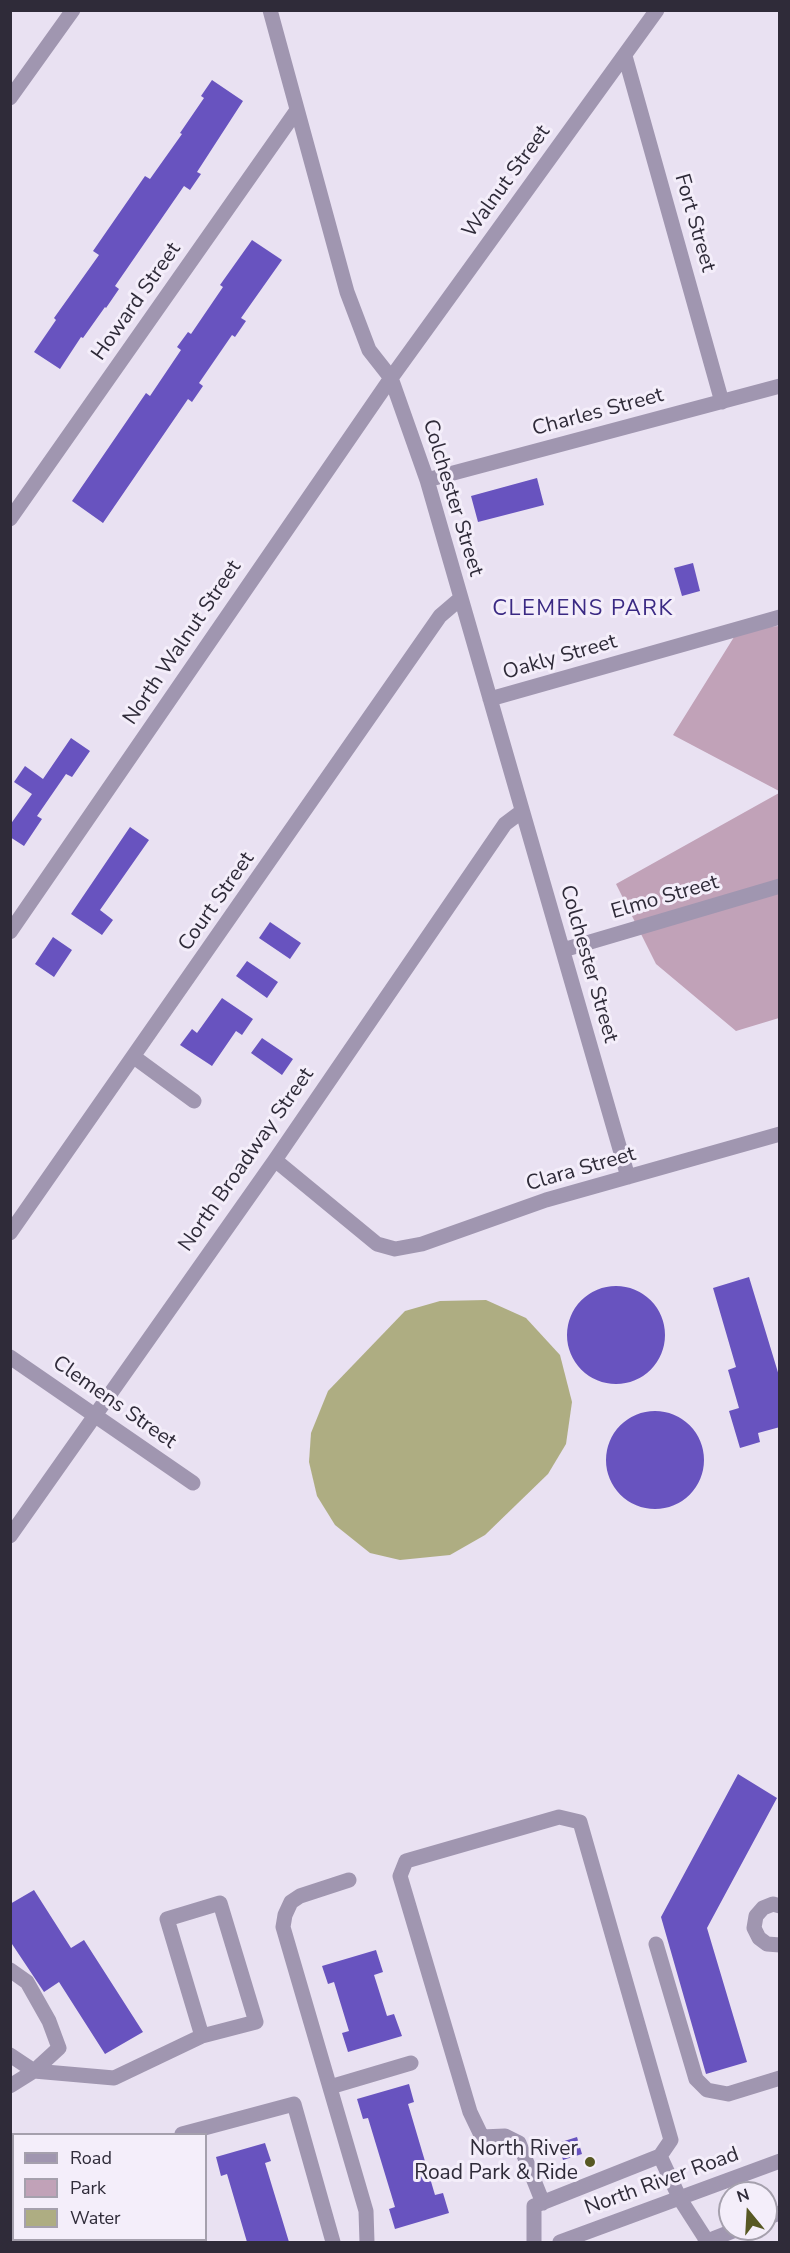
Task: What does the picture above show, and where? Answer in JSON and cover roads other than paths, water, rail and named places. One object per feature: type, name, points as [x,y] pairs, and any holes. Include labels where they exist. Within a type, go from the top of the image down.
[{"type":"street","name":"Colchester Street","points":[[270,10],[347,292],[369,350],[390,378],[427,480],[628,1177]]},
{"type":"street","name":"Walnut Street","points":[[390,378],[657,10]]},
{"type":"street","points":[[10,98],[68,13]]},
{"type":"street","name":"Fort Street","points":[[625,56],[722,402]]},
{"type":"street","name":"Howard Street","points":[[10,519],[297,110]]},
{"type":"street","name":"North Walnut Street","points":[[10,932],[390,378]]},
{"type":"street","name":"Charles Street","points":[[427,480],[780,386]]},
{"type":"street","name":"Court Street","points":[[10,1233],[440,616],[461,598]]},
{"type":"street","name":"Oakly Street","points":[[490,699],[780,617]]},
{"type":"street","name":"North Broadway Street","points":[[10,1536],[274,1160],[505,824],[521,812]]},
{"type":"street","name":"Elmo Street","points":[[563,950],[780,886]]},
{"type":"street","points":[[134,1058],[194,1101]]},
{"type":"street","name":"Clara Street","points":[[274,1160],[377,1244],[395,1249],[422,1244],[546,1200],[780,1134]]},
{"type":"street","name":"Clemens Street","points":[[10,1357],[193,1483]]},
{"type":"street","points":[[534,2242],[534,2206],[543,2203],[660,2156],[671,2140],[580,1822],[559,1817],[406,1861],[400,1876],[470,2112],[482,2137],[505,2136],[519,2142],[543,2203]]},
{"type":"street","points":[[349,1880],[300,1896],[291,1902],[285,1915],[283,1928],[366,2211],[367,2242]]},
{"type":"street","points":[[10,2055],[34,2071],[114,2078],[202,2036],[256,2022],[220,1903],[167,1919],[202,2036]]},
{"type":"street","points":[[779,1905],[773,1904],[763,1908],[756,1916],[754,1928],[759,1938],[767,1944],[779,1946]]},
{"type":"street","points":[[656,1944],[696,2079],[707,2090],[728,2094],[780,2078]]},
{"type":"street","points":[[10,1970],[27,1982],[49,2021],[59,2048],[34,2071],[10,2086]]},
{"type":"street","points":[[330,2087],[411,2063]]},
{"type":"street","points":[[186,2133],[294,2104],[333,2242]]},
{"type":"street","points":[[660,2156],[680,2199],[706,2242]]},
{"type":"street","name":"North River Road","points":[[560,2242],[780,2161]]},
{"type":"water","points":[[486,1300],[526,1318],[560,1355],[572,1402],[566,1444],[548,1474],[485,1535],[450,1555],[400,1560],[370,1553],[335,1525],[317,1496],[309,1462],[311,1433],[328,1391],[405,1311],[440,1301]]},
{"type":"place","name":"North River Road Park & Ride","points":[[590,2162]]},
{"type":"district","name":"CLEMENS PARK","points":[[583,610]]}]
